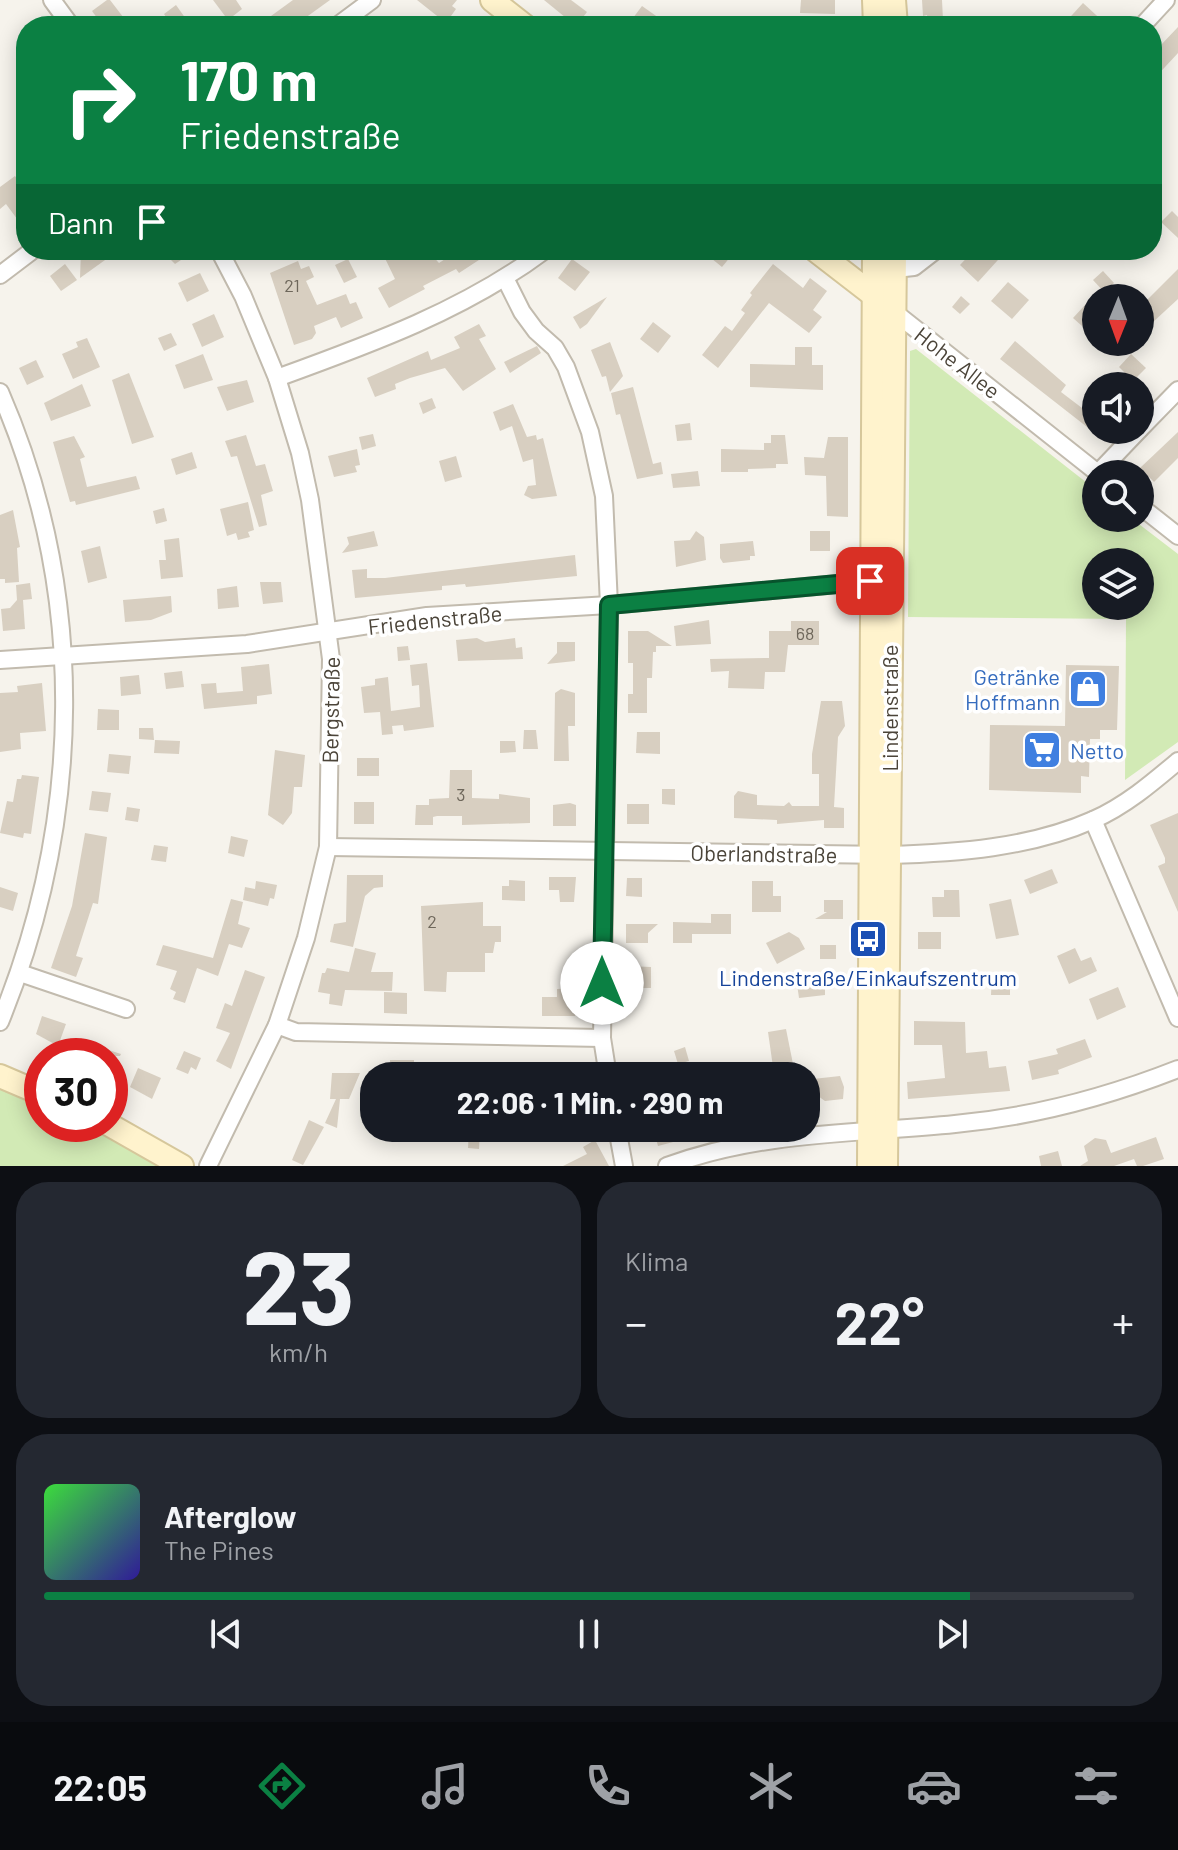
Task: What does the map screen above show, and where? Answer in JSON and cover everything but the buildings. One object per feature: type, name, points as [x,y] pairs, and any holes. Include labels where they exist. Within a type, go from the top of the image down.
[{"type":"street","points":[[350,16],[372,0]]},
{"type":"street","points":[[492,0],[512,16]]},
{"type":"street","points":[[1151,16],[1166,0]]},
{"type":"street","points":[[0,275],[20,260]]},
{"type":"street","name":"Bergstraße","points":[[208,1166],[277,1025],[299,966],[328,847],[330,630],[310,500],[277,378],[243,296],[224,260]]},
{"type":"street","points":[[277,378],[396,335],[505,278],[531,260]]},
{"type":"street","name":"Hohe Allee","points":[[828,260],[1082,460]]},
{"type":"street","name":"Lindenstraße","points":[[874,260],[870,581],[879,855]]},
{"type":"street","name":"Lindenstraße","points":[[886,1166],[878,1129],[879,855],[895,260]]},
{"type":"street","points":[[897,260],[914,267],[923,260]]},
{"type":"street","points":[[505,278],[522,312],[566,367],[590,432],[604,496],[609,605],[603,850],[602,1038],[606,1062]]},
{"type":"street","points":[[1154,414],[1178,390]]},
{"type":"street","points":[[0,392],[45,531],[61,610],[65,656],[61,801],[42,894],[20,973],[6,990],[0,1022]]},
{"type":"street","points":[[1111,460],[1125,444]]},
{"type":"street","points":[[1154,517],[1178,536]]},
{"type":"street","name":"Friedenstraße","points":[[0,660],[247,644],[427,616],[609,605],[870,581]]},
{"type":"street","name":"Oberlandstraße","points":[[328,847],[879,855],[1001,845],[1093,820],[1147,786],[1178,761]]},
{"type":"street","points":[[1093,820],[1178,1018]]},
{"type":"street","points":[[20,973],[126,1009]]},
{"type":"street","points":[[277,1025],[296,1032],[602,1038]]},
{"type":"street","points":[[667,1166],[757,1141],[956,1124],[1029,1113],[1077,1102],[1178,1069]]},
{"type":"street","points":[[0,1076],[24,1086]]},
{"type":"street","name":"Lindenstraße","points":[[869,1166],[878,1129]]},
{"type":"street","points":[[128,1135],[182,1166]]},
{"type":"street","points":[[620,1142],[624,1166]]},
{"type":"green space","points":[[916,349],[1082,479],[1082,532],[1149,532],[1178,554],[1178,742],[1125,780],[1126,620],[1154,620],[1154,548],[1082,548],[1082,619],[908,617],[910,351]]},
{"type":"green space","points":[[0,1088],[24,1098],[24,1142],[118,1142],[164,1166],[0,1166]]},
{"type":"place","name":"Getränke Hoffmann","points":[[1088,689]]},
{"type":"place","name":"Netto","points":[[1042,750]]},
{"type":"place","name":"Lindenstraße/Einkaufszentrum","points":[[868,939]]},
{"type":"route","points":[[602,983],[609,605],[870,581]]}]
